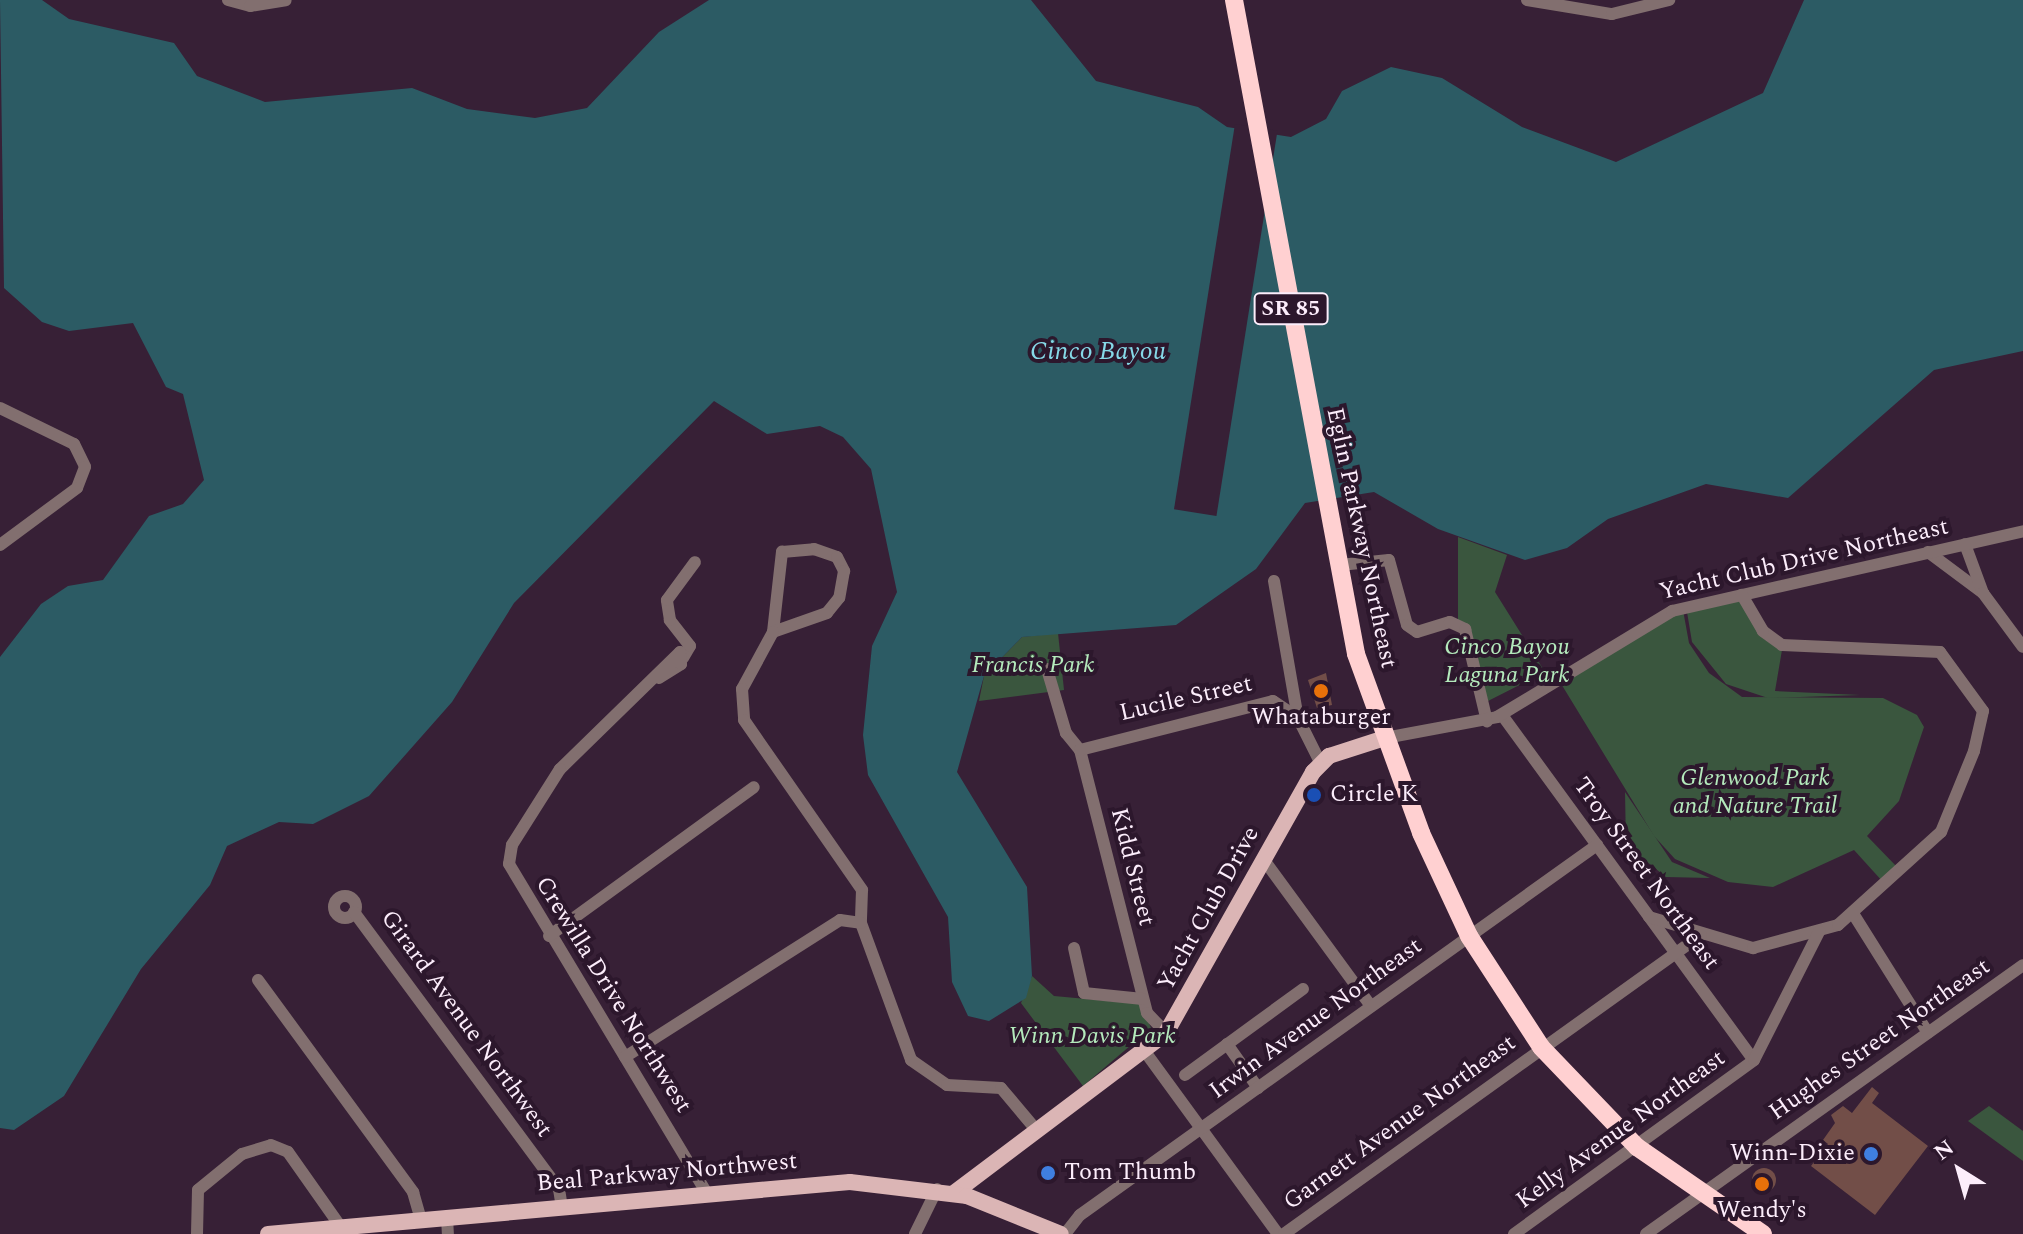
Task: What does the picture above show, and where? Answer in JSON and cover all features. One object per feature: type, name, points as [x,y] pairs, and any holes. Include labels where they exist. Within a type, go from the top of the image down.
[{"type":"highway","name":"Eglin Parkway Northeast","points":[[1234,0],[1356,654],[1385,738],[1469,936],[1541,1047],[1637,1147],[1700,1195],[1763,1234]]},
{"type":"main road","points":[[1321,764],[1385,738]]},
{"type":"main road","name":"Yacht Club Drive","points":[[954,1193],[1146,1053],[1166,1033],[1321,764]]},
{"type":"main road","name":"Beal Parkway Northwest","points":[[268,1234],[421,1220],[447,1226],[562,1207],[850,1182],[954,1193],[1063,1234]]},
{"type":"street","points":[[228,0],[286,0]]},
{"type":"street","points":[[1527,0],[1612,14],[1669,0]]},
{"type":"street","points":[[0,408],[74,444],[85,467],[77,488],[0,545]]},
{"type":"street","name":"Yacht Club Drive Northeast","points":[[1385,738],[1487,721],[1502,715],[1650,620],[1742,595],[2023,531]]},
{"type":"street","points":[[1965,544],[1983,593],[2023,647]]},
{"type":"street","points":[[773,632],[833,609],[844,578],[837,557],[814,549],[782,552],[773,632],[742,689],[744,720],[862,890],[861,923],[911,1060],[947,1085],[1001,1088],[1038,1132]]},
{"type":"street","points":[[1928,552],[1983,593]]},
{"type":"street","points":[[1340,565],[1389,560],[1407,625],[1417,632],[1450,622],[1465,629],[1487,721]]},
{"type":"street","name":"Crewilla Drive Northwest","points":[[695,562],[667,600],[670,620],[690,646],[683,658],[567,760],[512,845],[513,879],[707,1193]]},
{"type":"street","points":[[1274,581],[1298,718],[1321,764]]},
{"type":"street","points":[[1649,917],[1753,948],[1819,932],[1854,915],[1945,826],[1983,711],[1936,650],[1782,645],[1763,631],[1742,595]]},
{"type":"street","name":"Kidd Street","points":[[1047,669],[1068,740],[1080,750],[1138,999],[1166,1033]]},
{"type":"street","name":"Lucile Street","points":[[1080,750],[1273,701],[1298,718]]},
{"type":"street","name":"Troy Street Northeast","points":[[1502,715],[1754,1060]]},
{"type":"street","points":[[549,936],[754,787]]},
{"type":"street","name":"Irwin Avenue Northeast","points":[[1063,1234],[1080,1215],[1597,845]]},
{"type":"street","points":[[1264,860],[1371,1006]]},
{"type":"street","name":"Girard Avenue Northwest","points":[[354,912],[559,1189],[562,1207]]},
{"type":"street","points":[[1854,915],[1928,1033]]},
{"type":"street","points":[[625,1057],[840,920],[861,923]]},
{"type":"street","name":"Kelly Avenue Northeast","points":[[1514,1234],[1754,1060],[1819,932]]},
{"type":"street","name":"Garnett Avenue Northeast","points":[[1284,1234],[1701,935]]},
{"type":"street","points":[[1074,948],[1079,989],[1138,999]]},
{"type":"street","name":"Hughes Street Northeast","points":[[1646,1234],[2023,965]]},
{"type":"street","points":[[258,980],[413,1192],[421,1220]]},
{"type":"street","points":[[1185,1075],[1303,989]]},
{"type":"street","points":[[1227,1044],[1258,1088]]},
{"type":"street","points":[[1146,1053],[1278,1234]]},
{"type":"street","points":[[197,1234],[198,1190],[242,1154],[271,1145],[288,1152],[341,1227]]},
{"type":"street","points":[[915,1234],[937,1189]]},
{"type":"green space","name":"Cinco Bayou Laguna Park","points":[[1458,537],[1507,555],[1495,592],[1545,672],[1488,701],[1458,621]]},
{"type":"green space","points":[[1740,600],[1764,639],[1782,650],[1775,691],[1860,695],[1768,698],[1726,684],[1692,642],[1687,612]]},
{"type":"green space","name":"Glenwood Park and Nature Trail","points":[[1683,610],[1689,643],[1709,673],[1742,697],[1883,698],[1917,715],[1924,727],[1899,801],[1867,836],[1898,868],[1883,882],[1854,850],[1773,887],[1728,882],[1675,859],[1654,836],[1560,682]]},
{"type":"green space","name":"Francis Park","points":[[1058,633],[1064,690],[979,701],[984,676],[1022,637]]},
{"type":"green space","points":[[1625,792],[1672,862],[1710,878],[1666,877],[1626,845]]},
{"type":"green space","name":"Winn Davis Park","points":[[1032,976],[1054,996],[1141,1004],[1151,1028],[1083,1086],[1021,1003]]},
{"type":"green space","points":[[1989,1106],[2023,1131],[2023,1161],[1968,1121]]},
{"type":"water","name":"Cinco Bayou","points":[[0,0],[42,0],[69,19],[174,43],[197,76],[265,102],[412,88],[467,109],[535,118],[587,108],[659,32],[709,0],[1031,0],[1096,81],[1198,107],[1227,127],[1291,137],[1326,119],[1342,91],[1391,67],[1442,78],[1522,127],[1616,162],[1763,93],[1804,0],[2023,0],[2023,351],[1934,370],[1788,498],[1706,484],[1608,519],[1567,548],[1525,560],[1438,529],[1374,492],[1305,503],[1256,569],[1176,625],[1022,637],[984,676],[957,772],[1027,887],[1032,976],[1026,998],[989,1021],[968,1016],[952,982],[948,917],[868,775],[863,735],[872,646],[897,592],[871,469],[843,437],[820,426],[767,434],[714,401],[514,603],[452,702],[369,796],[313,824],[279,822],[227,846],[210,885],[141,969],[64,1096],[14,1130],[0,1128],[0,657],[41,604],[68,586],[103,580],[149,516],[183,504],[204,480],[183,394],[166,387],[133,323],[69,331],[42,322],[4,288]]},
{"type":"pier","points":[[1235,124],[1277,131],[1216,516],[1174,509]]},
{"type":"building","name":"Whataburger","points":[[1326,673],[1332,705],[1317,708],[1308,680]]},
{"type":"building","name":"Winn-Dixie","points":[[1872,1087],[1879,1093],[1872,1103],[1928,1146],[1875,1215],[1811,1166],[1828,1144],[1823,1140],[1835,1123],[1831,1115],[1843,1106],[1852,1113]]},
{"type":"building","name":"Wendy's","points":[[1764,1168],[1772,1172],[1776,1180],[1772,1188],[1764,1192],[1756,1188],[1752,1180],[1756,1172]]},
{"type":"place","name":"Whataburger","points":[[1321,691]]},
{"type":"place","name":"Circle K","points":[[1314,795]]},
{"type":"place","name":"Winn-Dixie","points":[[1871,1154]]},
{"type":"place","name":"Tom Thumb","points":[[1048,1173]]},
{"type":"place","name":"Wendy's","points":[[1762,1184]]}]
